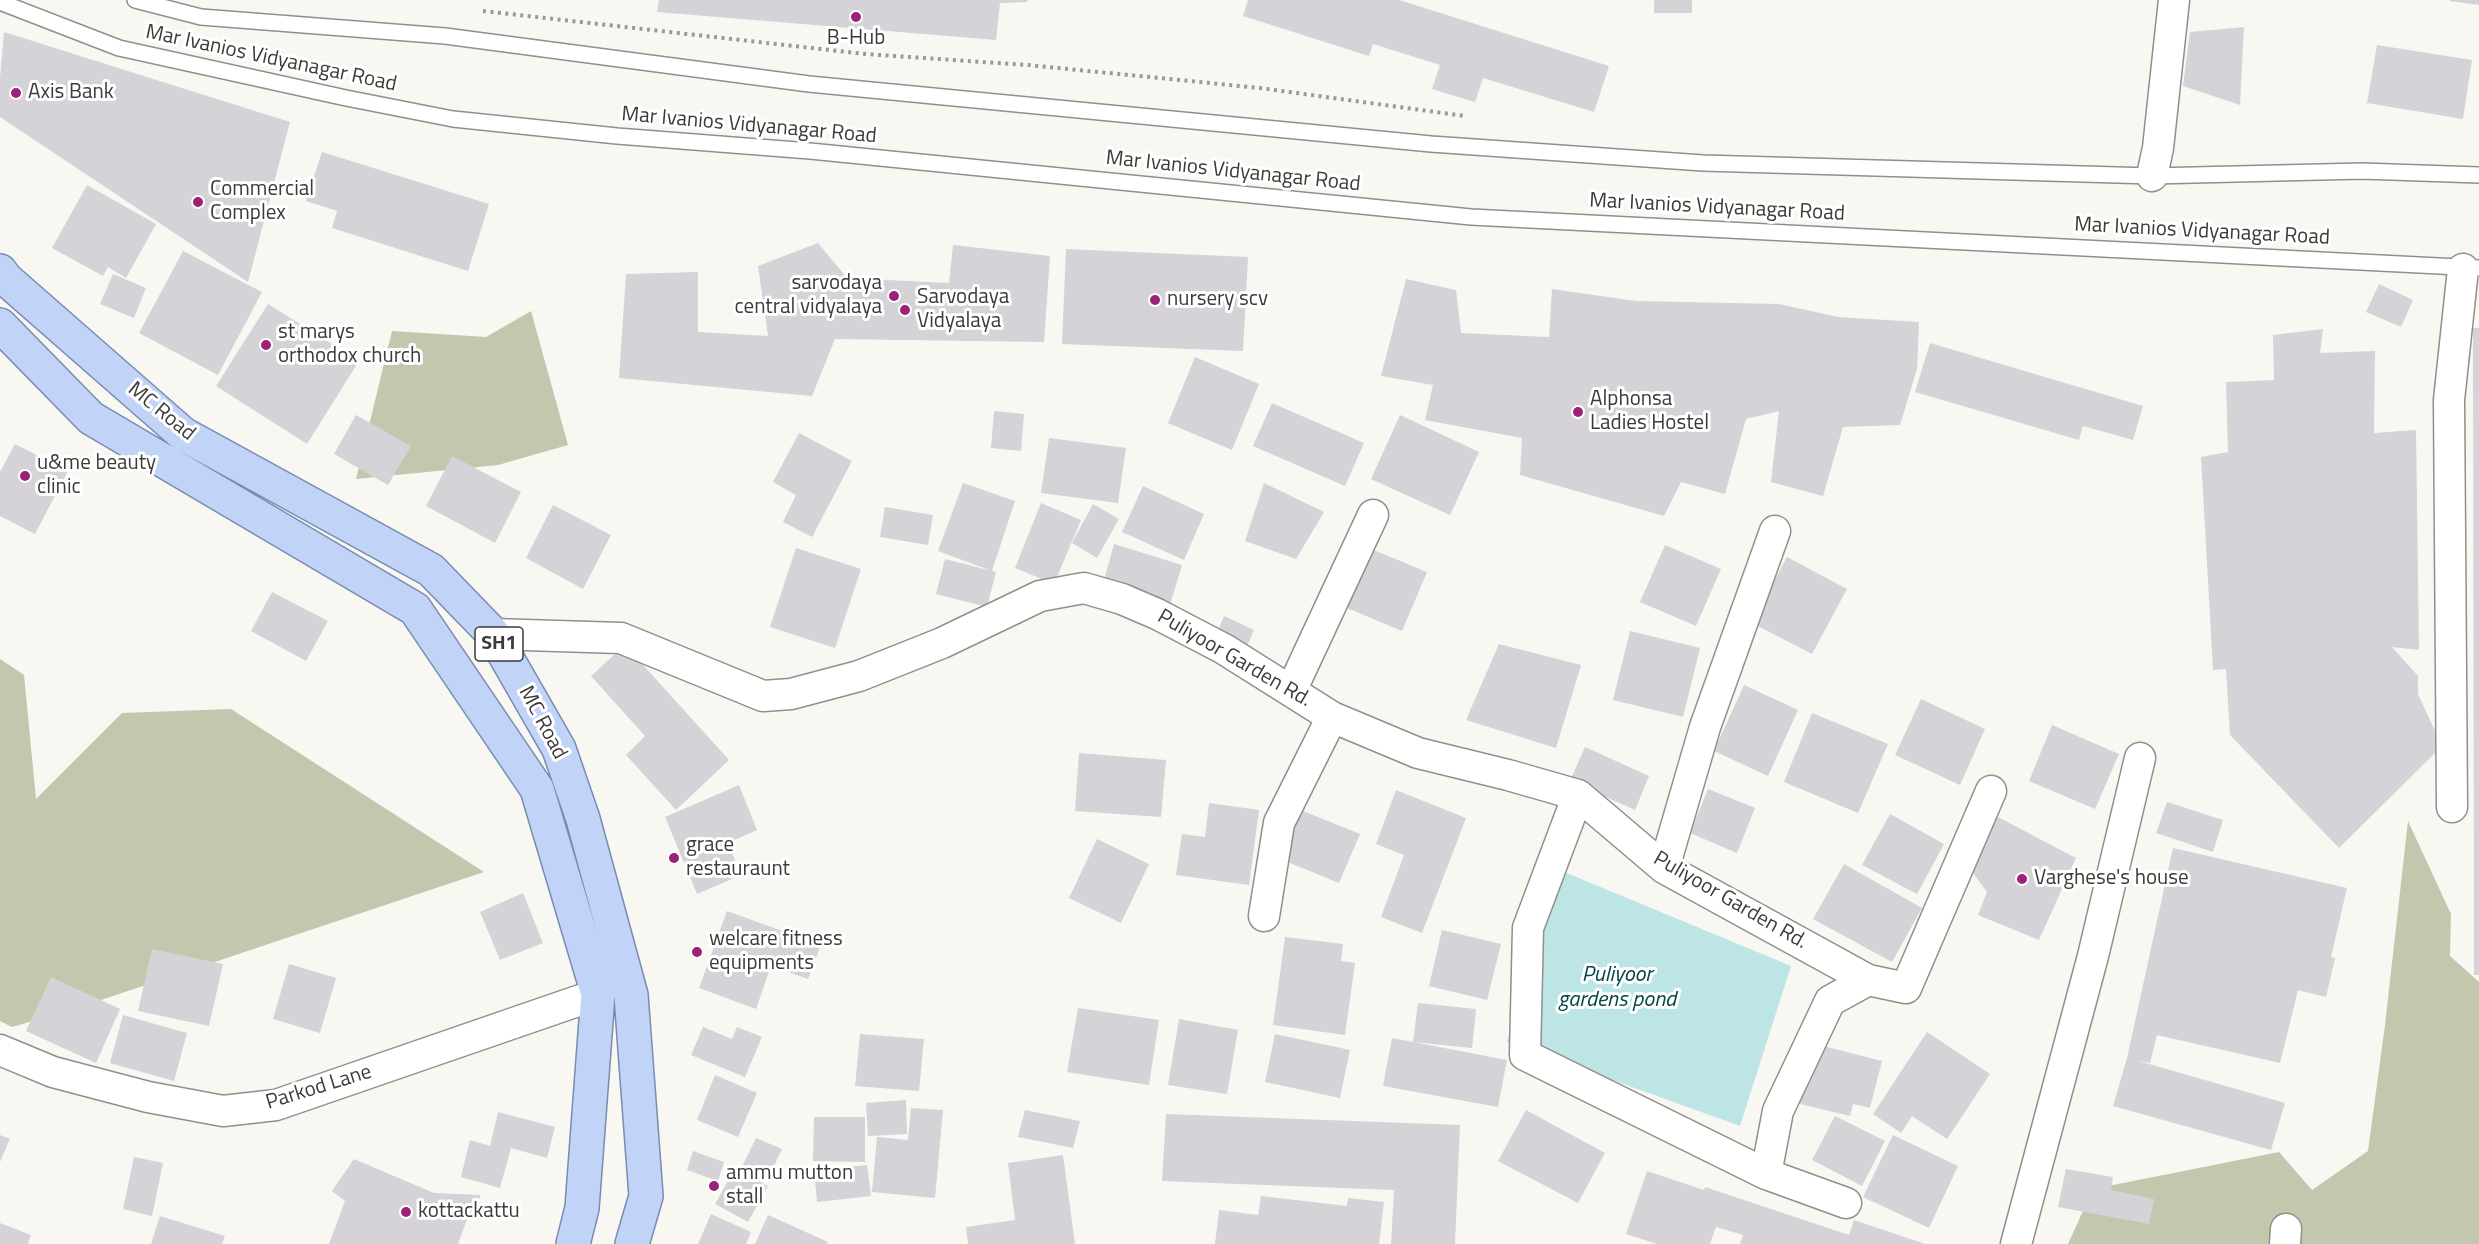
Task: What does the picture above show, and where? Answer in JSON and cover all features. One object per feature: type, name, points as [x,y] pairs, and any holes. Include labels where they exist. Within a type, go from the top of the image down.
[{"type":"main road","name":"MC Road","points":[[0,271],[6,279],[183,434],[431,570],[493,634],[559,750],[583,819],[631,995],[646,1196],[632,1244]]},
{"type":"main road","name":"MC Road","points":[[0,325],[91,418],[415,609],[537,789],[598,994],[582,1208],[573,1244]]},
{"type":"street","points":[[2152,176],[2158,148],[2174,0]]},
{"type":"street","points":[[2452,807],[2449,400],[2471,268]]},
{"type":"street","points":[[1291,692],[1372,515]]},
{"type":"street","points":[[1664,868],[1705,727],[1775,531]]},
{"type":"street","name":"Puliyoor Garden Rd.","points":[[493,634],[621,638],[763,696],[791,694],[860,676],[942,643],[1040,596],[1084,588],[1122,598],[1157,614],[1224,649],[1332,717],[1418,753],[1578,795],[1664,868],[1868,980],[1906,988],[1991,791]]},
{"type":"street","points":[[1264,916],[1279,823],[1332,717]]},
{"type":"street","points":[[2016,1244],[2093,956],[2140,758]]},
{"type":"street","points":[[1578,795],[1528,928],[1526,1055],[1766,1174],[1846,1203]]},
{"type":"street","points":[[1766,1174],[1778,1111],[1830,1002],[1868,980]]},
{"type":"street","name":"Parkod Lane","points":[[0,1050],[53,1072],[148,1097],[223,1111],[276,1105],[598,994]]},
{"type":"lane","name":"Mar Ivanios Vidyanagar Road","points":[[135,0],[201,17],[445,36],[809,84],[1431,144],[1703,163],[2152,176],[2362,171],[2479,176]]},
{"type":"lane","name":"Mar Ivanios Vidyanagar Road","points":[[0,2],[119,48],[335,96],[453,119],[617,136],[810,151],[1471,217],[2471,268]]},
{"type":"path","points":[[477,11],[512,13],[865,54],[1028,65],[1260,88],[1473,117]]},
{"type":"green space","points":[[531,311],[568,445],[498,465],[356,479],[392,331],[486,337]]},
{"type":"green space","points":[[0,659],[24,675],[36,799],[122,713],[231,709],[484,872],[80,1007],[12,1027],[0,1021]]},
{"type":"green space","points":[[2408,821],[2451,914],[2450,956],[2479,982],[2479,1244],[2068,1244],[2093,1189],[2279,1152],[2312,1190],[2368,1151]]},
{"type":"water","name":"Puliyoor gardens pond","points":[[1562,871],[1791,966],[1740,1126],[1507,1042]]},
{"type":"building","name":"B-Hub","points":[[659,0],[1027,0],[1028,2],[1000,3],[996,40],[657,12]]},
{"type":"building","points":[[1248,0],[1399,0],[1609,66],[1594,112],[1483,78],[1475,102],[1432,89],[1440,65],[1373,44],[1369,56],[1243,16]]},
{"type":"building","points":[[1654,0],[1692,0],[1692,13],[1654,13]]},
{"type":"building","points":[[2479,0],[2479,5],[2450,1]]},
{"type":"building","points":[[2244,27],[2240,105],[2183,86],[2190,32]]},
{"type":"building","name":"Commercial Complex","points":[[4,32],[290,122],[248,282],[0,117],[0,78]]},
{"type":"building","points":[[2377,45],[2472,60],[2463,119],[2367,103]]},
{"type":"building","points":[[322,152],[489,204],[468,271],[332,228],[337,211],[306,201]]},
{"type":"building","points":[[87,185],[156,224],[126,278],[108,267],[103,276],[52,248]]},
{"type":"building","name":"Sarvodaya Vidyalaya","points":[[818,243],[847,278],[949,283],[953,245],[1050,256],[1044,342],[835,339],[812,396],[619,378],[626,274],[698,272],[698,332],[768,336],[758,266]]},
{"type":"building","name":"nursery scv","points":[[1066,249],[1248,257],[1243,351],[1062,344]]},
{"type":"building","points":[[183,251],[262,292],[218,375],[139,333]]},
{"type":"building","points":[[113,274],[146,288],[134,318],[100,304]]},
{"type":"building","points":[[1406,279],[1456,290],[1461,333],[1549,337],[1552,289],[1636,301],[1779,304],[1838,317],[1919,322],[1917,369],[1900,425],[1843,427],[1823,496],[1771,482],[1779,411],[1746,419],[1725,494],[1681,482],[1664,516],[1520,475],[1522,438],[1425,420],[1433,385],[1381,376]]},
{"type":"building","points":[[2379,284],[2413,300],[2401,327],[2366,312]]},
{"type":"building","points":[[268,304],[359,361],[307,444],[216,386]]},
{"type":"building","points":[[2473,328],[2479,328],[2479,975],[2474,975]]},
{"type":"building","points":[[2323,329],[2320,353],[2375,351],[2374,433],[2416,430],[2419,650],[2392,647],[2418,676],[2418,694],[2442,746],[2339,848],[2230,735],[2226,669],[2213,670],[2201,457],[2228,452],[2226,382],[2274,380],[2273,335]]},
{"type":"building","points":[[1930,343],[2143,406],[2133,440],[2083,426],[2079,440],[1915,392]]},
{"type":"building","points":[[1195,357],[1259,384],[1232,450],[1168,423]]},
{"type":"building","points":[[1272,403],[1364,443],[1345,486],[1253,446]]},
{"type":"building","points":[[994,411],[1024,414],[1021,451],[991,448]]},
{"type":"building","points":[[356,415],[411,446],[388,485],[334,454]]},
{"type":"building","points":[[1400,415],[1479,452],[1450,515],[1371,479]]},
{"type":"building","points":[[799,433],[852,461],[812,537],[783,522],[796,495],[773,482]]},
{"type":"building","points":[[1049,438],[1126,448],[1118,503],[1041,493]]},
{"type":"building","points":[[15,444],[68,471],[35,534],[0,516],[0,472]]},
{"type":"building","points":[[452,456],[521,492],[495,543],[426,506]]},
{"type":"building","points":[[963,483],[1015,501],[992,571],[938,551]]},
{"type":"building","points":[[1264,483],[1324,512],[1296,559],[1245,541]]},
{"type":"building","points":[[1143,486],[1204,514],[1184,560],[1122,532]]},
{"type":"building","points":[[1041,503],[1081,520],[1054,584],[1015,568]]},
{"type":"building","points":[[1093,504],[1119,519],[1097,558],[1072,543]]},
{"type":"building","points":[[553,505],[611,535],[583,589],[526,558]]},
{"type":"building","points":[[885,507],[933,515],[928,545],[880,537]]},
{"type":"building","points":[[1114,544],[1182,565],[1169,608],[1102,588]]},
{"type":"building","points":[[1665,545],[1721,569],[1696,626],[1640,602]]},
{"type":"building","points":[[1364,546],[1427,572],[1402,631],[1340,605]]},
{"type":"building","points":[[796,548],[861,569],[835,648],[770,627]]},
{"type":"building","points":[[1787,557],[1847,589],[1812,654],[1752,623]]},
{"type":"building","points":[[945,559],[996,572],[987,607],[936,594]]},
{"type":"building","points":[[272,592],[328,621],[306,661],[251,631]]},
{"type":"building","points":[[1224,616],[1254,630],[1245,651],[1215,638]]},
{"type":"building","points":[[1630,631],[1700,648],[1683,717],[1613,700]]},
{"type":"building","points":[[1499,644],[1581,665],[1556,748],[1466,720]]},
{"type":"building","points":[[625,645],[729,760],[676,810],[626,755],[645,736],[591,676]]},
{"type":"building","points":[[1744,685],[1798,710],[1768,776],[1714,751]]},
{"type":"building","points":[[1921,699],[1985,729],[1960,785],[1895,755]]},
{"type":"building","points":[[1812,713],[1888,744],[1858,813],[1784,782]]},
{"type":"building","points":[[2052,725],[2119,754],[2095,809],[2029,781]]},
{"type":"building","points":[[1585,747],[1649,776],[1635,810],[1570,781]]},
{"type":"building","points":[[1079,753],[1166,760],[1161,817],[1075,811]]},
{"type":"building","points":[[739,785],[757,830],[728,843],[741,875],[697,894],[665,817]]},
{"type":"building","points":[[1708,789],[1755,808],[1737,853],[1690,833]]},
{"type":"building","points":[[1396,790],[1466,818],[1422,933],[1381,917],[1404,855],[1376,844]]},
{"type":"building","points":[[2167,802],[2223,820],[2213,852],[2156,833]]},
{"type":"building","points":[[1209,803],[1259,810],[1249,885],[1176,875],[1182,834],[1205,837]]},
{"type":"building","points":[[1298,809],[1360,834],[1339,883],[1278,858]]},
{"type":"building","points":[[1890,814],[1944,844],[1917,894],[1862,865]]},
{"type":"building","name":"Varghese's house","points":[[1994,815],[2076,858],[2039,940],[1978,915],[1987,892],[1968,866]]},
{"type":"building","points":[[1097,839],[1149,864],[1121,923],[1069,898]]},
{"type":"building","points":[[2173,848],[2347,888],[2331,957],[2335,958],[2326,997],[2298,990],[2280,1063],[2157,1035],[2150,1063],[2135,1060],[2285,1103],[2271,1150],[2113,1106],[2127,1058]]},
{"type":"building","points":[[1844,864],[1922,908],[1892,962],[1813,919]]},
{"type":"building","points":[[523,893],[543,943],[500,960],[480,912]]},
{"type":"building","points":[[727,911],[821,945],[808,979],[771,966],[756,1009],[699,988]]},
{"type":"building","points":[[1442,930],[1501,944],[1487,1000],[1429,986]]},
{"type":"building","points":[[1285,937],[1343,944],[1341,961],[1355,963],[1345,1035],[1273,1025]]},
{"type":"building","points":[[152,949],[223,964],[209,1026],[138,1011]]},
{"type":"building","points":[[289,964],[336,978],[320,1033],[273,1019]]},
{"type":"building","points":[[51,977],[120,1009],[96,1063],[26,1031]]},
{"type":"building","points":[[1418,1003],[1476,1009],[1472,1048],[1413,1042]]},
{"type":"building","points":[[1078,1008],[1159,1020],[1149,1085],[1067,1072]]},
{"type":"building","points":[[123,1015],[187,1033],[174,1081],[110,1063]]},
{"type":"building","points":[[1179,1019],[1238,1030],[1227,1094],[1168,1085]]},
{"type":"building","points":[[703,1027],[732,1039],[737,1027],[762,1037],[745,1077],[691,1055]]},
{"type":"building","points":[[1927,1032],[1990,1074],[1947,1139],[1912,1116],[1901,1133],[1873,1114]]},
{"type":"building","points":[[860,1034],[924,1039],[919,1091],[855,1086]]},
{"type":"building","points":[[1275,1034],[1350,1050],[1340,1098],[1265,1082]]},
{"type":"building","points":[[1392,1038],[1507,1060],[1498,1107],[1383,1086]]},
{"type":"building","points":[[1815,1044],[1882,1061],[1870,1108],[1853,1104],[1850,1116],[1800,1104]]},
{"type":"building","points":[[715,1075],[757,1093],[738,1137],[697,1120]]},
{"type":"building","points":[[906,1100],[907,1134],[868,1136],[866,1103]]},
{"type":"building","points":[[911,1108],[943,1110],[935,1198],[872,1192],[877,1137],[908,1140]]},
{"type":"building","points":[[1025,1110],[1080,1121],[1073,1148],[1018,1137]]},
{"type":"building","points":[[1526,1110],[1605,1153],[1578,1203],[1498,1161]]},
{"type":"building","points":[[498,1112],[555,1127],[547,1158],[511,1148],[500,1188],[461,1177],[470,1140],[490,1146]]},
{"type":"building","points":[[1166,1114],[1460,1125],[1455,1244],[1391,1244],[1394,1190],[1162,1181]]},
{"type":"building","points":[[1835,1116],[1885,1141],[1862,1186],[1812,1160]]},
{"type":"building","points":[[814,1117],[865,1117],[865,1162],[813,1161]]},
{"type":"building","points":[[0,1135],[10,1139],[0,1162]]},
{"type":"building","points":[[1893,1135],[1958,1166],[1929,1228],[1863,1197]]},
{"type":"building","points":[[756,1138],[782,1149],[767,1181],[741,1169]]},
{"type":"building","points":[[693,1151],[724,1162],[718,1181],[687,1170]]},
{"type":"building","points":[[1063,1155],[1075,1244],[968,1244],[966,1227],[1015,1220],[1008,1163]]},
{"type":"building","points":[[134,1157],[163,1163],[152,1216],[123,1209]]},
{"type":"building","name":"kottackattu","points":[[354,1159],[434,1193],[481,1195],[466,1222],[458,1244],[329,1244],[345,1201],[332,1191]]},
{"type":"building","points":[[867,1165],[871,1196],[817,1202],[814,1170]]},
{"type":"building","points":[[735,1168],[768,1186],[748,1222],[715,1204]]},
{"type":"building","points":[[2066,1169],[2113,1177],[2111,1190],[2154,1199],[2149,1224],[2058,1207]]},
{"type":"building","points":[[1647,1171],[1704,1190],[1705,1187],[1849,1235],[1854,1220],[1925,1244],[1740,1244],[1743,1235],[1716,1227],[1710,1244],[1657,1244],[1626,1234]]},
{"type":"building","points":[[1261,1196],[1347,1206],[1348,1198],[1384,1202],[1379,1244],[1215,1244],[1219,1210],[1258,1215]]},
{"type":"building","points":[[711,1214],[751,1232],[746,1244],[698,1244]]},
{"type":"building","points":[[768,1215],[828,1242],[827,1244],[755,1244]]},
{"type":"building","points":[[160,1216],[225,1236],[222,1244],[151,1244]]},
{"type":"building","points":[[0,1223],[31,1235],[28,1244],[0,1244]]},
{"type":"place","name":"B-Hub","points":[[856,17]]},
{"type":"place","name":"Axis Bank","points":[[16,93]]},
{"type":"place","name":"Commercial Complex","points":[[198,202]]},
{"type":"place","name":"sarvodaya central vidyalaya","points":[[894,296]]},
{"type":"place","name":"nursery scv","points":[[1155,300]]},
{"type":"place","name":"Sarvodaya Vidyalaya","points":[[905,310]]},
{"type":"place","name":"st marys orthodox church","points":[[266,345]]},
{"type":"place","name":"Alphonsa Ladies Hostel","points":[[1578,412]]},
{"type":"place","name":"u&me beauty clinic","points":[[25,476]]},
{"type":"place","name":"grace restauraunt","points":[[674,858]]},
{"type":"place","name":"Varghese's house","points":[[2022,879]]},
{"type":"place","name":"welcare fitness equipments","points":[[697,952]]},
{"type":"place","name":"ammu mutton stall","points":[[714,1186]]},
{"type":"place","name":"kottackattu","points":[[406,1212]]}]
